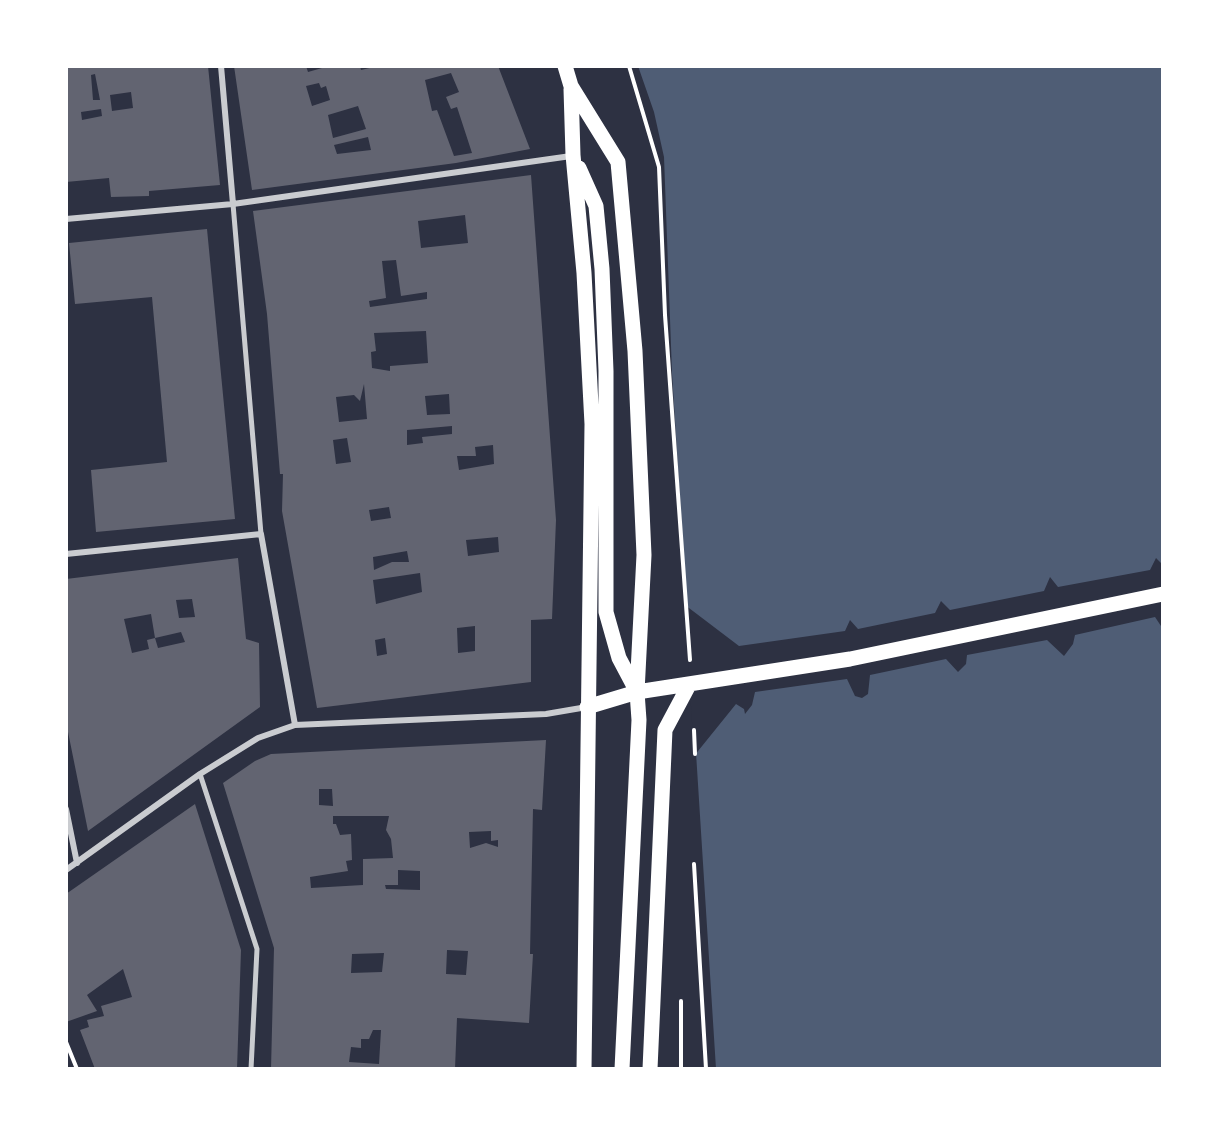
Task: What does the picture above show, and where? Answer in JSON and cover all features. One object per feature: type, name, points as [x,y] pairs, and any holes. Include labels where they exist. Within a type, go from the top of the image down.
[{"type":"main road","points":[[565,66],[571,86],[618,162],[635,351],[644,555],[637,692],[639,720],[622,1069]]},
{"type":"main road","points":[[571,86],[573,155],[584,273],[592,424],[584,1069]]},
{"type":"main road","points":[[573,155],[596,206],[602,269],[606,371],[606,612],[619,658],[637,692]]},
{"type":"main road","points":[[587,707],[637,692],[689,685],[728,676],[850,659],[1163,594]]},
{"type":"main road","points":[[650,1069],[665,730],[689,685]]},
{"type":"street","points":[[221,66],[261,534],[295,725]]},
{"type":"street","points":[[66,219],[233,204],[573,155]]},
{"type":"street","points":[[66,554],[261,534]]},
{"type":"street","points":[[66,870],[200,774],[258,738],[295,725],[546,714],[587,707]]},
{"type":"street","points":[[200,774],[257,949],[252,1069]]},
{"type":"street","points":[[66,809],[77,863]]},
{"type":"path","points":[[629,66],[658,167],[685,605]]},
{"type":"path","points":[[694,864],[706,1069]]},
{"type":"path","points":[[66,1042],[77,1069]]},
{"type":"water","points":[[638,66],[1163,66],[1163,1069],[716,1069],[672,373],[664,157],[654,112]]},
{"type":"pier","points":[[1156,558],[1163,565],[1163,629],[1155,617],[1075,635],[1073,644],[1064,656],[1047,640],[967,655],[966,664],[958,672],[946,659],[870,675],[868,694],[862,698],[855,696],[847,679],[755,692],[752,705],[745,714],[744,709],[736,704],[694,756],[685,605],[739,646],[845,631],[850,620],[858,629],[935,613],[941,601],[950,610],[1044,591],[1050,577],[1058,587],[1150,570]]},
{"type":"building","points":[[66,66],[208,66],[220,185],[149,191],[149,196],[111,197],[109,178],[66,182]],"holes":[[[95,74],[100,100],[93,100],[91,75]],[[131,92],[133,108],[112,111],[110,95]],[[101,109],[102,116],[82,120],[81,112]]]},
{"type":"building","points":[[234,66],[306,66],[308,72],[329,66],[360,66],[361,70],[378,66],[498,66],[530,149],[456,163],[252,190]],"holes":[[[451,73],[459,92],[446,97],[451,109],[457,107],[472,153],[454,156],[437,110],[432,111],[425,80]],[[319,83],[321,88],[326,86],[330,100],[312,106],[306,86]],[[358,106],[366,129],[333,138],[328,115]],[[368,137],[371,150],[337,154],[334,145]]]},
{"type":"building","points":[[531,175],[556,520],[552,619],[531,620],[531,682],[317,708],[282,511],[283,474],[280,474],[267,314],[253,211]],"holes":[[[465,215],[468,243],[421,248],[418,221]],[[396,260],[401,296],[427,292],[427,299],[370,307],[369,301],[386,298],[382,261]],[[426,331],[428,363],[390,366],[390,371],[372,368],[371,352],[376,351],[374,333]],[[364,384],[367,419],[339,422],[336,397],[354,395],[360,401]],[[449,394],[450,414],[427,415],[425,396]],[[452,426],[452,434],[422,437],[423,443],[407,445],[407,430]],[[347,438],[351,462],[336,464],[333,440]],[[493,445],[494,464],[459,470],[457,456],[476,456],[475,447]],[[389,507],[391,518],[371,521],[369,510]],[[498,537],[499,552],[468,556],[466,540]],[[407,551],[409,562],[392,562],[374,570],[373,557]],[[420,573],[422,592],[376,604],[373,580]],[[475,626],[475,651],[458,653],[457,628]],[[385,638],[387,654],[377,656],[375,640]]]},
{"type":"building","points":[[207,229],[235,519],[96,532],[91,470],[167,462],[152,297],[75,304],[69,243]]},
{"type":"building","points":[[238,558],[246,639],[259,643],[260,707],[88,831],[66,722],[66,579]],"holes":[[[192,599],[195,617],[179,618],[176,600]],[[151,614],[155,638],[147,640],[149,649],[132,653],[124,619]],[[181,632],[185,642],[158,648],[155,638]]]},
{"type":"building","points":[[546,740],[542,810],[533,809],[530,954],[533,954],[529,1023],[457,1018],[455,1069],[271,1069],[274,948],[223,783],[255,761],[271,754]],"holes":[[[319,789],[332,789],[333,806],[319,805]],[[333,816],[389,816],[386,830],[391,839],[393,858],[363,859],[363,885],[311,888],[310,877],[348,871],[346,861],[352,860],[351,834],[340,835],[336,824],[333,824]],[[491,831],[491,841],[498,840],[498,847],[486,843],[470,848],[469,832]],[[398,870],[420,871],[420,890],[386,889],[385,885],[398,885]],[[447,950],[468,951],[466,975],[446,974]],[[384,953],[382,972],[351,973],[352,954]],[[373,1030],[381,1030],[379,1064],[349,1062],[351,1047],[361,1048],[361,1039],[369,1039]]]},
{"type":"building","points":[[195,804],[241,950],[237,1069],[95,1069],[80,1030],[89,1027],[87,1020],[104,1016],[101,1006],[132,997],[123,969],[87,995],[97,1011],[66,1022],[66,894]]}]
